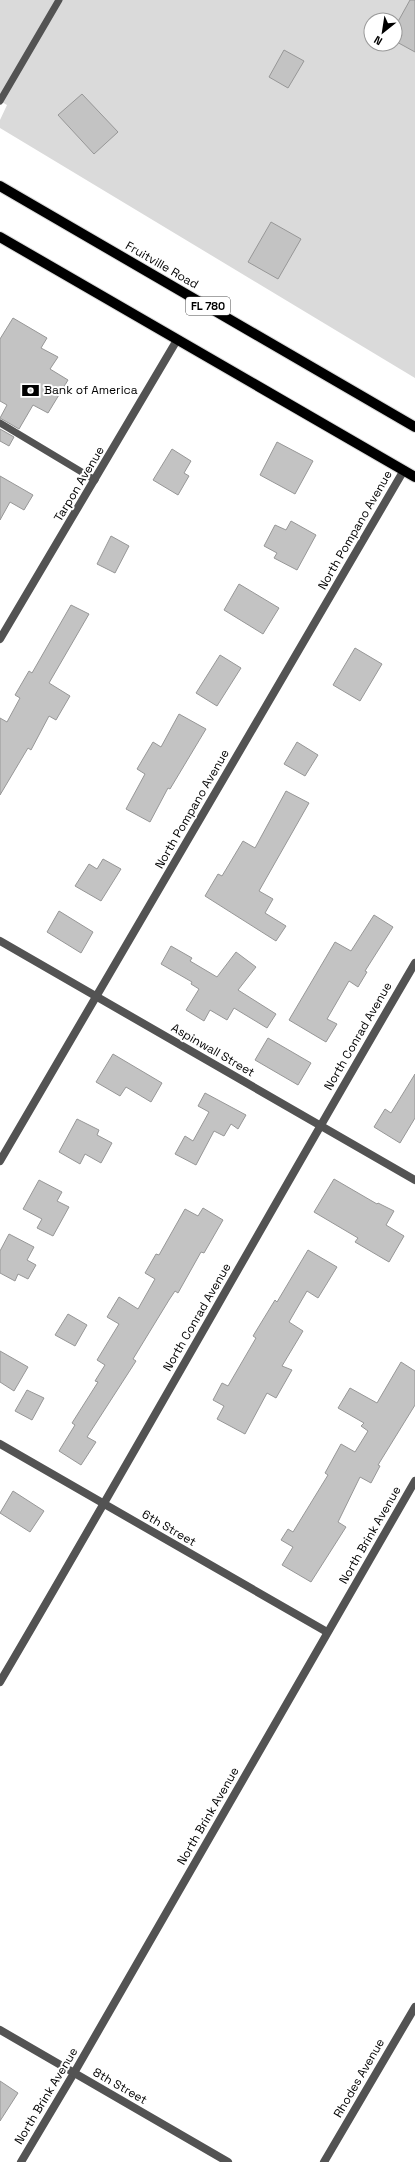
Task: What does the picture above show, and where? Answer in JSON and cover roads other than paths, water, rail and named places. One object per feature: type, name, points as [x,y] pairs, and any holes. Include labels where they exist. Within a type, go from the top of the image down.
[{"type":"main road","name":"Fruitville Road","points":[[0,186],[415,426]]},
{"type":"main road","points":[[0,237],[415,477]]},
{"type":"street","name":"Tarpon Avenue","points":[[0,639],[177,340]]},
{"type":"street","name":"North Pompano Avenue","points":[[0,1161],[404,470]]},
{"type":"street","name":"Aspinwall Street","points":[[0,941],[415,1180]]},
{"type":"street","name":"North Conrad Avenue","points":[[0,1682],[104,1504],[320,1125],[415,963]]},
{"type":"street","name":"6th Street","points":[[0,1444],[327,1632]]},
{"type":"street","name":"North Brink Avenue","points":[[21,2162],[74,2074],[415,1481]]},
{"type":"street","name":"Rhodes Avenue","points":[[324,2162],[415,2007]]},
{"type":"street","name":"8th Street","points":[[0,2030],[228,2162]]},
{"type":"lane","points":[[0,102],[59,0]]},
{"type":"lane","points":[[0,422],[95,480]]},
{"type":"place","name":"Bank of America","points":[[31,390]]}]
